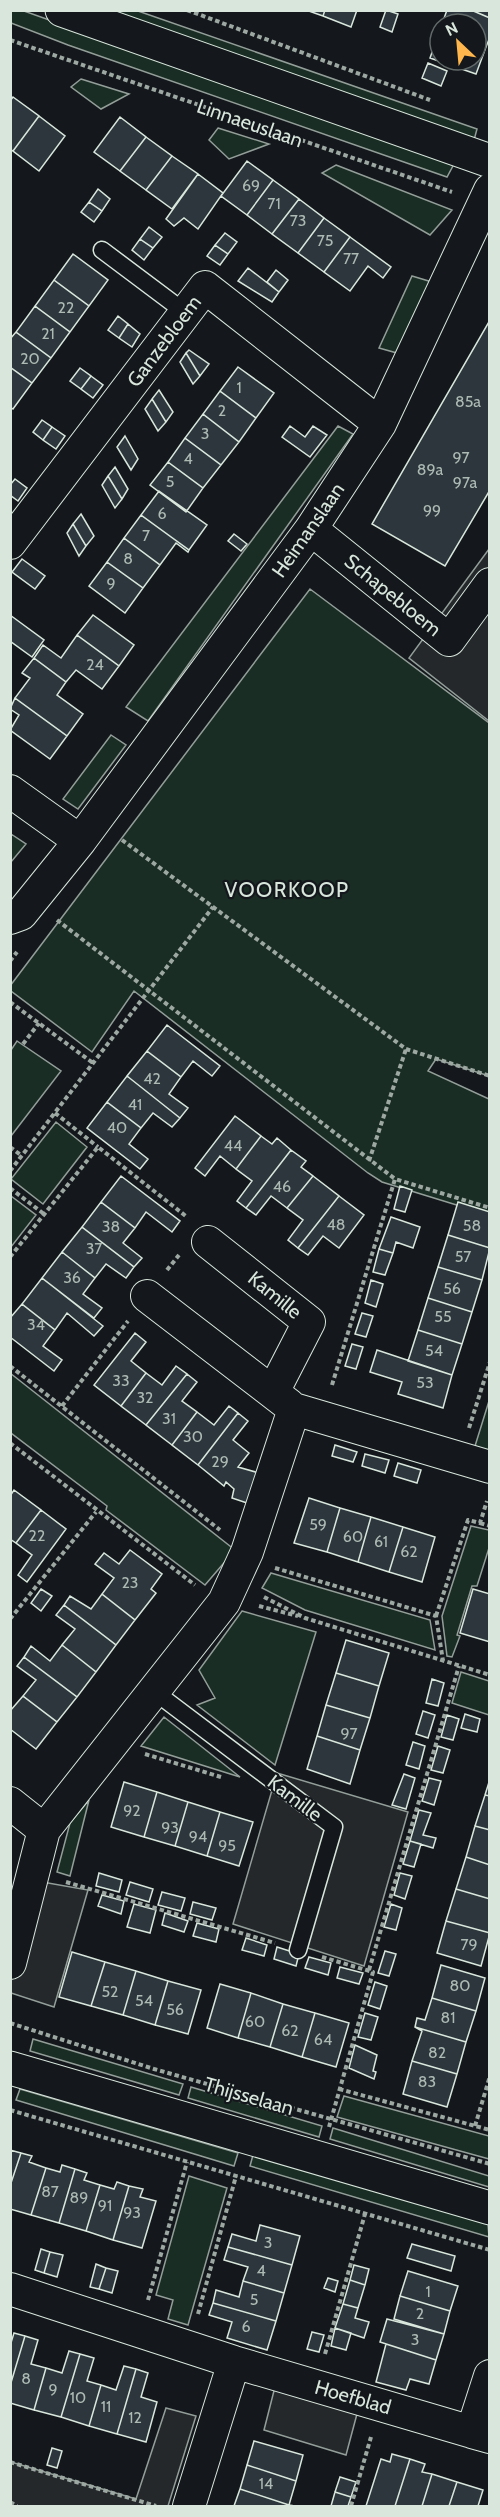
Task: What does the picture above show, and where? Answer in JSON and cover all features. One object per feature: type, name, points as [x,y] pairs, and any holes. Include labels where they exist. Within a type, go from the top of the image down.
[{"type":"street","points":[[62,10],[489,161]]},
{"type":"street","name":"Heimanslaan","points":[[21,909],[88,831],[311,529],[380,424],[486,197]]},
{"type":"street","name":"Ganzebloem","points":[[10,543],[205,287],[380,424]]},
{"type":"street","name":"Schapebloem","points":[[311,529],[449,640],[489,584]]},
{"type":"street","points":[[10,790],[88,831]]},
{"type":"street","name":"Kamille","points":[[10,1963],[44,1830],[155,1692],[228,1594],[247,1552],[296,1406],[309,1323],[208,1242]]},
{"type":"street","points":[[147,1296],[296,1406],[489,1467]]},
{"type":"street","points":[[10,1803],[44,1830]]},
{"type":"street","name":"Thijsselaan","points":[[10,2068],[489,2208]]},
{"type":"street","name":"Hoefblad","points":[[10,2289],[234,2362],[481,2434]]},
{"type":"street","points":[[189,2506],[234,2362]]},
{"type":"street","points":[[481,2434],[489,2376]]},
{"type":"lane","points":[[102,250],[186,313]]},
{"type":"lane","name":"Kamille","points":[[155,1692],[334,1827],[298,1950]]},
{"type":"path","points":[[187,10],[434,101]]},
{"type":"path","name":"Linnaeuslaan","points":[[10,40],[486,197]]},
{"type":"path","points":[[88,831],[213,906],[406,1049],[489,1076]]},
{"type":"path","points":[[10,1171],[213,906]]},
{"type":"path","points":[[21,909],[148,990],[395,1179],[489,1208]]},
{"type":"path","points":[[10,1002],[93,1063]]},
{"type":"path","points":[[23,1044],[39,1023]]},
{"type":"path","points":[[369,1161],[406,1049]]},
{"type":"path","points":[[55,1113],[200,1227],[208,1242]]},
{"type":"path","points":[[10,1147],[22,1156]]},
{"type":"path","points":[[10,1257],[98,1147]]},
{"type":"path","points":[[296,1406],[395,1179]]},
{"type":"path","points":[[10,1188],[44,1214]]},
{"type":"path","points":[[460,1458],[489,1362]]},
{"type":"path","points":[[10,1443],[99,1508],[11,1619]]},
{"type":"path","points":[[480,1523],[489,1494]]},
{"type":"path","points":[[96,1512],[211,1597],[228,1594],[489,1676]]},
{"type":"path","points":[[436,1616],[468,1520],[489,1526]]},
{"type":"path","points":[[228,1594],[305,1618]]},
{"type":"path","points":[[369,1970],[459,1666]]},
{"type":"path","points":[[113,1745],[228,1779]]},
{"type":"path","points":[[33,1872],[373,1972],[331,2119]]},
{"type":"path","name":"Thijsselaan","points":[[10,2023],[154,2069],[489,2164]]},
{"type":"path","points":[[475,2126],[489,2076]]},
{"type":"path","points":[[339,2089],[489,2130]]},
{"type":"path","points":[[10,2110],[489,2250]]},
{"type":"path","points":[[139,2331],[187,2162]]},
{"type":"path","points":[[189,2347],[236,2176]]},
{"type":"path","points":[[316,2386],[365,2214]]},
{"type":"path","points":[[351,2506],[381,2405]]},
{"type":"path","points":[[10,2462],[160,2506]]},
{"type":"path","points":[[10,2502],[17,2506]]},
{"type":"green space","points":[[10,11],[24,11],[454,164],[447,177],[68,45],[11,23]]},
{"type":"green space","points":[[98,11],[138,11],[477,129],[473,144]]},
{"type":"green space","points":[[81,79],[129,94],[101,109],[71,87]]},
{"type":"green space","points":[[218,128],[269,144],[229,159],[209,140]]},
{"type":"green space","points":[[336,165],[452,210],[430,235],[322,173]]},
{"type":"green space","points":[[412,276],[432,282],[397,353],[379,348]]},
{"type":"green space","points":[[338,426],[353,434],[148,721],[126,707]]},
{"type":"green space","points":[[310,589],[489,723],[489,1076],[436,1059],[428,1071],[489,1099],[489,1215],[382,1182],[134,991],[92,1052],[11,991],[10,986]]},
{"type":"green space","points":[[111,735],[126,745],[78,809],[63,799]]},
{"type":"green space","points":[[11,834],[26,844],[11,862]]},
{"type":"green space","points":[[17,1041],[61,1071],[11,1136],[11,1050]]},
{"type":"green space","points":[[56,1122],[87,1147],[43,1204],[11,1179]]},
{"type":"green space","points":[[10,1197],[36,1215],[11,1247]]},
{"type":"green space","points":[[10,1373],[235,1550],[205,1585],[106,1510],[107,1506],[11,1433]]},
{"type":"green space","points":[[489,1401],[489,1451],[475,1446]]},
{"type":"green space","points":[[471,1526],[489,1530],[489,1548],[477,1586],[472,1586],[457,1635],[460,1636],[452,1657],[447,1656],[442,1616]]},
{"type":"green space","points":[[271,1573],[430,1620],[435,1650],[305,1610],[262,1588]]},
{"type":"green space","points":[[242,1611],[316,1632],[275,1765],[197,1705],[215,1698],[199,1670]]},
{"type":"green space","points":[[461,1672],[489,1681],[489,1715],[452,1703]]},
{"type":"green space","points":[[164,1717],[240,1777],[141,1746]]},
{"type":"green space","points":[[89,1800],[70,1876],[57,1872],[70,1823]]},
{"type":"green space","points":[[33,2039],[183,2084],[179,2095],[30,2051]]},
{"type":"green space","points":[[191,2087],[322,2126],[319,2137],[188,2098]]},
{"type":"green space","points":[[20,2089],[238,2153],[234,2166],[16,2100]]},
{"type":"green space","points":[[344,2096],[489,2136],[489,2159],[337,2117]]},
{"type":"green space","points":[[333,2128],[489,2176],[489,2187],[330,2139]]},
{"type":"green space","points":[[253,2155],[488,2224],[489,2237],[250,2166]]},
{"type":"green space","points":[[189,2176],[227,2188],[188,2325],[168,2319],[173,2300],[156,2295]]},
{"type":"shaded area","points":[[489,549],[489,721],[409,658]]},
{"type":"shaded area","points":[[277,1773],[408,1812],[364,1966],[233,1924]]},
{"type":"shaded area","points":[[31,1880],[88,1890],[54,2007],[11,1993],[11,1963]]},
{"type":"shaded area","points":[[278,2375],[361,2399],[346,2455],[264,2430]]},
{"type":"shaded area","points":[[166,2408],[196,2416],[168,2506],[11,2506],[11,2462],[136,2499]]},
{"type":"building","points":[[306,10],[325,10],[323,16]]},
{"type":"building","points":[[325,10],[357,10],[351,27],[323,16]]},
{"type":"building","points":[[386,10],[398,14],[392,32],[380,27]]},
{"type":"building","points":[[447,10],[471,10],[476,12],[446,12]]},
{"type":"building","points":[[471,10],[490,10],[490,18],[488,12]]},
{"type":"building","points":[[488,17],[490,18],[488,42]]},
{"type":"building","points":[[428,63],[428,72],[447,72],[441,86],[422,78]]},
{"type":"building","points":[[13,97],[39,116],[13,151],[10,149],[10,101]]},
{"type":"building","points":[[39,116],[65,136],[39,171],[13,151]]},
{"type":"building","points":[[120,117],[146,137],[120,171],[94,152]]},
{"type":"building","points":[[146,137],[172,156],[146,190],[120,171]]},
{"type":"building","points":[[172,156],[198,174],[172,209],[146,190]]},
{"type":"building","points":[[247,161],[273,180],[247,215],[221,196]]},
{"type":"building","points":[[198,174],[223,193],[198,229],[184,218],[174,226],[166,219]]},
{"type":"building","points":[[273,180],[299,199],[272,234],[247,215]]},
{"type":"building","points":[[98,189],[110,199],[102,211],[89,202]]},
{"type":"building","points":[[299,199],[324,218],[298,253],[272,234]]},
{"type":"building","points":[[89,202],[102,211],[94,222],[81,212]]},
{"type":"building","points":[[324,218],[350,237],[324,272],[298,253]]},
{"type":"building","points":[[149,227],[162,237],[153,248],[140,239]]},
{"type":"building","points":[[225,233],[237,242],[228,254],[215,245]]},
{"type":"building","points":[[350,237],[391,267],[383,278],[368,266],[350,291],[324,272]]},
{"type":"building","points":[[140,239],[153,248],[144,260],[132,250]]},
{"type":"building","points":[[215,245],[228,254],[220,265],[207,256]]},
{"type":"building","points":[[73,254],[108,280],[89,306],[54,280]]},
{"type":"building","points":[[248,268],[279,292],[272,302],[238,281]]},
{"type":"building","points":[[276,270],[288,280],[279,292],[267,282]]},
{"type":"building","points":[[54,280],[89,306],[70,332],[35,306]]},
{"type":"building","points":[[35,306],[70,332],[51,358],[16,332]]},
{"type":"building","points":[[118,316],[128,324],[119,338],[108,330]]},
{"type":"building","points":[[490,320],[490,490],[445,566],[372,524]]},
{"type":"building","points":[[128,324],[140,334],[132,347],[119,338]]},
{"type":"building","points":[[16,332],[51,358],[32,383],[10,367],[10,339]]},
{"type":"building","points":[[189,350],[209,364],[200,376],[186,353]]},
{"type":"building","points":[[186,353],[200,376],[193,384],[180,362]]},
{"type":"building","points":[[10,367],[32,383],[13,409],[10,407]]},
{"type":"building","points":[[238,367],[274,393],[256,418],[220,391]]},
{"type":"building","points":[[80,368],[91,376],[81,389],[70,381]]},
{"type":"building","points":[[91,376],[103,385],[93,398],[81,389]]},
{"type":"building","points":[[159,390],[173,412],[166,422],[152,399]]},
{"type":"building","points":[[220,391],[256,418],[239,442],[203,414]]},
{"type":"building","points":[[152,399],[166,422],[158,431],[145,409]]},
{"type":"building","points":[[203,414],[239,442],[221,465],[185,438]]},
{"type":"building","points":[[42,420],[52,427],[43,440],[33,432]]},
{"type":"building","points":[[290,426],[305,437],[313,426],[327,435],[310,457],[282,437]]},
{"type":"building","points":[[52,427],[65,436],[56,449],[43,440]]},
{"type":"building","points":[[125,436],[138,459],[131,470],[117,447]]},
{"type":"building","points":[[185,438],[221,465],[203,488],[168,462]]},
{"type":"building","points":[[168,462],[203,488],[186,512],[150,485]]},
{"type":"building","points":[[115,467],[128,489],[122,499],[108,476]]},
{"type":"building","points":[[108,476],[122,499],[115,508],[102,485]]},
{"type":"building","points":[[15,479],[27,488],[18,501],[10,495],[10,485]]},
{"type":"building","points":[[159,491],[207,525],[189,550],[141,515]]},
{"type":"building","points":[[81,514],[94,536],[86,546],[73,524]]},
{"type":"building","points":[[141,515],[189,550],[188,552],[176,543],[160,565],[124,538]]},
{"type":"building","points":[[73,524],[86,546],[79,556],[67,533]]},
{"type":"building","points":[[234,534],[247,544],[241,551],[228,541]]},
{"type":"building","points":[[124,538],[160,565],[143,588],[107,562]]},
{"type":"building","points":[[22,559],[45,576],[35,589],[12,572]]},
{"type":"building","points":[[107,562],[143,588],[125,613],[89,586]]},
{"type":"building","points":[[10,615],[44,640],[32,657],[10,641]]},
{"type":"building","points":[[93,615],[134,645],[119,666],[77,635]]},
{"type":"building","points":[[77,635],[119,666],[102,689],[76,670],[66,682],[34,658],[43,645],[61,658]]},
{"type":"building","points":[[34,658],[66,682],[57,695],[83,714],[67,736],[15,698],[30,678],[22,673]]},
{"type":"building","points":[[15,698],[67,736],[50,759],[10,730],[19,715],[10,709]]},
{"type":"building","points":[[167,1025],[220,1066],[212,1076],[193,1061],[181,1077],[147,1051]]},
{"type":"building","points":[[147,1051],[181,1077],[169,1094],[188,1108],[180,1118],[127,1076]]},
{"type":"building","points":[[127,1076],[180,1118],[172,1127],[153,1113],[141,1128],[107,1102]]},
{"type":"building","points":[[107,1102],[141,1128],[129,1144],[148,1159],[140,1169],[87,1128]]},
{"type":"building","points":[[235,1116],[261,1136],[236,1169],[220,1156],[205,1176],[195,1168]]},
{"type":"building","points":[[261,1136],[272,1144],[277,1138],[291,1150],[246,1208],[237,1201],[252,1181],[236,1169]]},
{"type":"building","points":[[291,1150],[306,1161],[301,1167],[313,1176],[287,1208],[271,1196],[256,1215],[246,1208]]},
{"type":"building","points":[[121,1176],[180,1221],[172,1232],[146,1212],[135,1228],[101,1202]]},
{"type":"building","points":[[313,1176],[339,1196],[298,1248],[288,1240],[303,1220],[287,1208]]},
{"type":"building","points":[[400,1186],[412,1190],[405,1212],[394,1209]]},
{"type":"building","points":[[339,1196],[364,1215],[339,1248],[323,1236],[308,1255],[298,1248]]},
{"type":"building","points":[[101,1202],[135,1228],[123,1243],[142,1258],[134,1267],[82,1227]]},
{"type":"building","points":[[458,1202],[490,1212],[490,1248],[448,1235]]},
{"type":"building","points":[[391,1217],[420,1227],[413,1248],[396,1242],[393,1253],[379,1249]]},
{"type":"building","points":[[82,1227],[134,1267],[126,1278],[106,1264],[95,1278],[62,1252]]},
{"type":"building","points":[[448,1235],[490,1248],[482,1280],[438,1267]]},
{"type":"building","points":[[379,1249],[393,1253],[385,1275],[373,1272]]},
{"type":"building","points":[[62,1252],[95,1278],[83,1294],[102,1308],[94,1318],[42,1278]]},
{"type":"building","points":[[438,1267],[482,1280],[472,1312],[428,1298]]},
{"type":"building","points":[[42,1278],[103,1326],[94,1336],[67,1313],[55,1330],[22,1304]]},
{"type":"building","points":[[371,1280],[383,1284],[376,1307],[365,1303]]},
{"type":"building","points":[[428,1298],[472,1312],[462,1344],[418,1330]]},
{"type":"building","points":[[22,1304],[55,1330],[43,1346],[62,1360],[54,1371],[10,1337],[10,1318]]},
{"type":"building","points":[[362,1313],[373,1316],[366,1337],[355,1334]]},
{"type":"building","points":[[418,1330],[462,1344],[452,1375],[408,1361]]},
{"type":"building","points":[[135,1333],[146,1342],[131,1361],[146,1373],[121,1406],[94,1385]]},
{"type":"building","points":[[352,1344],[363,1347],[356,1369],[345,1366]]},
{"type":"building","points":[[377,1350],[452,1375],[443,1408],[398,1394],[402,1382],[370,1372]]},
{"type":"building","points":[[176,1366],[187,1374],[146,1425],[121,1406],[146,1373],[162,1385]]},
{"type":"building","points":[[187,1374],[197,1382],[182,1401],[197,1412],[172,1445],[146,1425]]},
{"type":"building","points":[[229,1406],[238,1413],[198,1465],[172,1445],[197,1412],[214,1425]]},
{"type":"building","points":[[238,1413],[248,1421],[233,1440],[249,1453],[238,1467],[259,1473],[250,1504],[232,1498],[234,1489],[226,1482],[224,1486],[198,1465]]},
{"type":"building","points":[[335,1445],[357,1452],[353,1462],[332,1456]]},
{"type":"building","points":[[365,1454],[389,1460],[385,1473],[362,1466]]},
{"type":"building","points":[[398,1463],[421,1470],[417,1483],[394,1476]]},
{"type":"building","points":[[14,1490],[41,1510],[16,1543],[10,1539],[10,1496]]},
{"type":"building","points":[[309,1498],[340,1508],[327,1552],[294,1543]]},
{"type":"building","points":[[340,1508],[371,1517],[358,1562],[327,1552]]},
{"type":"building","points":[[41,1510],[66,1529],[27,1582],[18,1575],[32,1555],[16,1543]]},
{"type":"building","points":[[371,1517],[403,1527],[389,1572],[358,1562]]},
{"type":"building","points":[[403,1527],[435,1537],[422,1582],[389,1572]]},
{"type":"building","points":[[130,1550],[162,1574],[151,1589],[156,1593],[135,1620],[102,1594],[114,1578],[95,1564],[104,1553],[119,1564]]},
{"type":"building","points":[[41,1589],[52,1596],[41,1611],[31,1603]]},
{"type":"building","points":[[473,1589],[490,1594],[490,1642],[460,1633]]},
{"type":"building","points":[[102,1594],[135,1620],[116,1645],[64,1605],[70,1596],[91,1609]]},
{"type":"building","points":[[64,1605],[116,1645],[96,1672],[62,1645],[75,1629],[56,1615]]},
{"type":"building","points":[[346,1640],[389,1653],[379,1686],[336,1673]]},
{"type":"building","points":[[62,1645],[96,1672],[77,1697],[24,1657],[31,1646],[50,1661]]},
{"type":"building","points":[[24,1657],[77,1697],[57,1722],[23,1696],[36,1680],[17,1666]]},
{"type":"building","points":[[336,1673],[379,1686],[370,1718],[326,1705]]},
{"type":"building","points":[[432,1679],[444,1683],[438,1706],[426,1703]]},
{"type":"building","points":[[23,1696],[57,1722],[36,1749],[10,1729],[10,1711]]},
{"type":"building","points":[[326,1705],[370,1718],[360,1750],[317,1736]]},
{"type":"building","points":[[423,1711],[435,1715],[428,1738],[416,1734]]},
{"type":"building","points":[[465,1714],[480,1719],[477,1732],[461,1728]]},
{"type":"building","points":[[447,1715],[459,1719],[453,1740],[441,1737]]},
{"type":"building","points":[[317,1736],[360,1750],[350,1784],[307,1769]]},
{"type":"building","points":[[413,1742],[425,1746],[419,1769],[406,1765]]},
{"type":"building","points":[[438,1746],[450,1750],[443,1773],[431,1770]]},
{"type":"building","points":[[404,1774],[415,1778],[406,1809],[392,1805]]},
{"type":"building","points":[[429,1778],[441,1781],[434,1805],[422,1801]]},
{"type":"building","points":[[490,1779],[490,1796],[485,1795]]},
{"type":"building","points":[[124,1782],[157,1792],[144,1837],[111,1827]]},
{"type":"building","points":[[157,1792],[188,1802],[175,1846],[144,1837]]},
{"type":"building","points":[[485,1795],[490,1796],[490,1830],[475,1826]]},
{"type":"building","points":[[188,1802],[220,1812],[207,1856],[175,1846]]},
{"type":"building","points":[[419,1810],[431,1813],[423,1835],[436,1838],[433,1848],[410,1841]]},
{"type":"building","points":[[220,1812],[253,1822],[239,1866],[207,1856]]},
{"type":"building","points":[[475,1826],[490,1830],[490,1865],[466,1857]]},
{"type":"building","points":[[410,1841],[421,1844],[414,1867],[403,1864]]},
{"type":"building","points":[[466,1857],[490,1865],[490,1899],[456,1889]]},
{"type":"building","points":[[99,1873],[122,1880],[119,1892],[96,1886]]},
{"type":"building","points":[[400,1873],[412,1876],[405,1899],[394,1895]]},
{"type":"building","points":[[130,1882],[153,1889],[149,1902],[126,1895]]},
{"type":"building","points":[[456,1889],[490,1899],[490,1933],[446,1921]]},
{"type":"building","points":[[162,1892],[185,1898],[181,1911],[158,1905]]},
{"type":"building","points":[[102,1895],[124,1901],[121,1914],[98,1906]]},
{"type":"building","points":[[193,1902],[216,1908],[212,1920],[190,1914]]},
{"type":"building","points":[[134,1904],[156,1910],[150,1933],[127,1927]]},
{"type":"building","points":[[391,1904],[402,1908],[396,1930],[384,1927]]},
{"type":"building","points":[[165,1913],[188,1921],[184,1932],[162,1925]]},
{"type":"building","points":[[446,1921],[490,1933],[481,1966],[437,1953]]},
{"type":"building","points":[[197,1923],[219,1929],[216,1942],[193,1936]]},
{"type":"building","points":[[246,1938],[267,1945],[264,1956],[242,1950]]},
{"type":"building","points":[[277,1947],[299,1954],[296,1966],[274,1959]]},
{"type":"building","points":[[385,1951],[396,1954],[389,1976],[378,1973]]},
{"type":"building","points":[[72,1952],[105,1962],[91,2006],[59,1997]]},
{"type":"building","points":[[309,1957],[331,1963],[328,1975],[305,1968]]},
{"type":"building","points":[[105,1962],[136,1971],[123,2015],[91,2006]]},
{"type":"building","points":[[441,1965],[485,1978],[476,2011],[432,1998]]},
{"type":"building","points":[[340,1967],[363,1973],[359,1984],[337,1978]]},
{"type":"building","points":[[136,1971],[168,1981],[155,2025],[123,2015]]},
{"type":"building","points":[[168,1981],[201,1990],[188,2034],[155,2025]]},
{"type":"building","points":[[375,1982],[387,1986],[380,2009],[368,2005]]},
{"type":"building","points":[[220,1984],[251,1993],[238,2038],[207,2028]]},
{"type":"building","points":[[251,1993],[283,2004],[270,2047],[238,2038]]},
{"type":"building","points":[[432,1998],[476,2011],[466,2042],[415,2027],[417,2018],[425,2020]]},
{"type":"building","points":[[283,2004],[315,2013],[302,2057],[270,2047]]},
{"type":"building","points":[[315,2013],[349,2023],[336,2067],[302,2057]]},
{"type":"building","points":[[365,2013],[378,2017],[371,2040],[358,2037]]},
{"type":"building","points":[[415,2027],[466,2042],[457,2074],[412,2061],[422,2031]]},
{"type":"building","points":[[355,2045],[377,2055],[373,2071],[376,2072],[374,2079],[349,2068]]},
{"type":"building","points":[[412,2061],[457,2074],[447,2107],[403,2094]]},
{"type":"building","points":[[10,2150],[21,2153],[10,2186]]},
{"type":"building","points":[[21,2153],[32,2156],[29,2162],[46,2168],[31,2215],[10,2209],[10,2186]]},
{"type":"building","points":[[62,2165],[75,2169],[59,2223],[31,2215],[46,2168],[60,2172]]},
{"type":"building","points":[[75,2169],[87,2173],[84,2180],[100,2185],[86,2231],[59,2223]]},
{"type":"building","points":[[117,2182],[129,2186],[113,2240],[86,2231],[100,2185],[114,2189]]},
{"type":"building","points":[[129,2186],[143,2189],[140,2197],[156,2201],[142,2248],[113,2240]]},
{"type":"building","points":[[260,2225],[300,2236],[292,2265],[228,2247],[232,2234],[256,2241]]},
{"type":"building","points":[[412,2244],[455,2256],[451,2271],[407,2258]]},
{"type":"building","points":[[228,2247],[292,2265],[284,2293],[243,2281],[248,2267],[224,2260]]},
{"type":"building","points":[[41,2249],[50,2252],[44,2273],[35,2270]]},
{"type":"building","points":[[50,2252],[63,2255],[57,2277],[44,2273]]},
{"type":"building","points":[[96,2264],[106,2268],[99,2289],[90,2287]]},
{"type":"building","points":[[354,2265],[369,2269],[365,2285],[350,2280]]},
{"type":"building","points":[[106,2268],[118,2271],[112,2293],[99,2289]]},
{"type":"building","points":[[408,2271],[458,2286],[450,2311],[400,2296]]},
{"type":"building","points":[[328,2278],[338,2281],[335,2292],[324,2288]]},
{"type":"building","points":[[350,2280],[365,2285],[358,2308],[343,2304]]},
{"type":"building","points":[[243,2281],[284,2293],[276,2321],[213,2303],[216,2290],[239,2297]]},
{"type":"building","points":[[400,2296],[450,2311],[444,2334],[394,2319]]},
{"type":"building","points":[[213,2303],[276,2321],[267,2350],[227,2338],[232,2322],[209,2315]]},
{"type":"building","points":[[343,2304],[358,2308],[355,2318],[369,2322],[364,2338],[335,2328]]},
{"type":"building","points":[[387,2319],[444,2334],[436,2360],[380,2342]]},
{"type":"building","points":[[335,2328],[351,2333],[346,2350],[331,2346]]},
{"type":"building","points":[[312,2332],[324,2335],[319,2352],[307,2349]]},
{"type":"building","points":[[14,2333],[25,2336],[10,2386],[10,2346]]},
{"type":"building","points":[[25,2336],[38,2340],[31,2364],[46,2368],[34,2410],[10,2403],[10,2386]]},
{"type":"building","points":[[386,2344],[436,2360],[429,2384],[410,2379],[406,2390],[376,2382]]},
{"type":"building","points":[[69,2351],[80,2354],[61,2417],[34,2410],[46,2368],[62,2373]]},
{"type":"building","points":[[80,2354],[94,2358],[87,2381],[101,2385],[89,2426],[61,2417]]},
{"type":"building","points":[[124,2366],[136,2369],[117,2434],[89,2426],[101,2385],[116,2390]]},
{"type":"building","points":[[136,2369],[148,2373],[141,2397],[157,2402],[146,2442],[117,2434]]},
{"type":"building","points":[[254,2441],[303,2455],[296,2481],[247,2465]]},
{"type":"building","points":[[52,2448],[62,2451],[57,2468],[47,2465]]},
{"type":"building","points":[[392,2454],[410,2459],[395,2506],[366,2506],[381,2459],[390,2462]]},
{"type":"building","points":[[410,2459],[425,2464],[422,2472],[432,2474],[422,2506],[395,2506]]},
{"type":"building","points":[[247,2465],[296,2481],[289,2505],[240,2489]]},
{"type":"building","points":[[432,2474],[457,2482],[449,2506],[422,2506]]},
{"type":"building","points":[[340,2477],[356,2482],[351,2497],[335,2492]]},
{"type":"building","points":[[457,2482],[483,2490],[478,2506],[449,2506]]},
{"type":"building","points":[[240,2489],[289,2505],[295,2506],[234,2506]]},
{"type":"building","points":[[335,2492],[351,2497],[348,2506],[331,2506]]},
{"type":"district","name":"VOORKOOP","points":[[287,889]]}]
